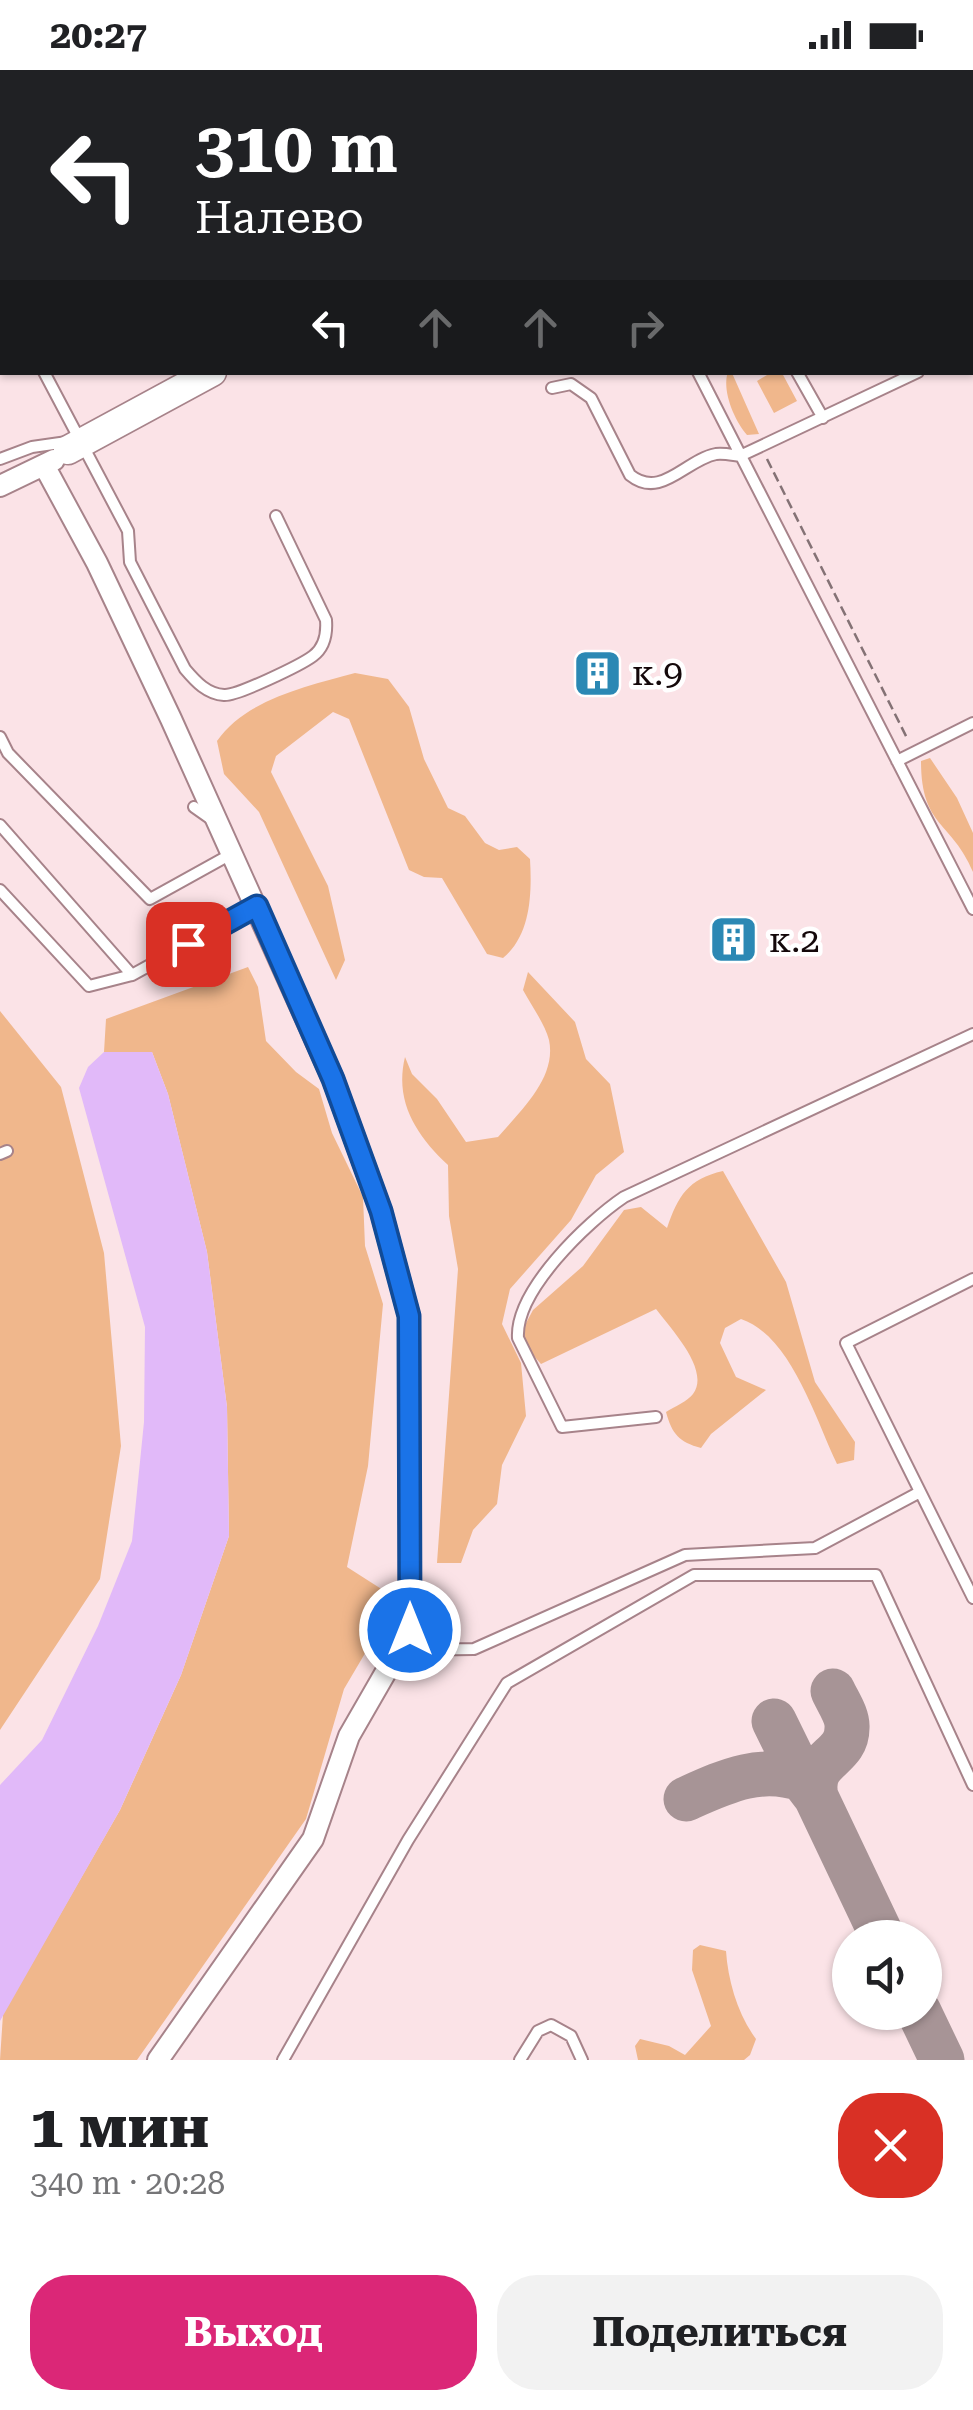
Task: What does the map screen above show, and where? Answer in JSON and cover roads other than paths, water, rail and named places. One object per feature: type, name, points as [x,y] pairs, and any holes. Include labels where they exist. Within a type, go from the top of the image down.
[{"type":"street","points":[[0,486],[53,463],[207,375]]},
{"type":"street","points":[[53,463],[333,1079],[381,1211],[409,1316],[410,1630],[349,1736],[313,1839],[158,2060]]},
{"type":"lane","points":[[44,375],[53,463]]},
{"type":"lane","points":[[700,375],[973,909]]},
{"type":"lane","points":[[799,375],[823,418]]},
{"type":"lane","points":[[552,388],[571,384],[591,398],[630,475],[641,483],[660,483],[713,454],[740,456],[912,375]]},
{"type":"lane","points":[[0,459],[32,447],[128,531],[130,562],[185,669],[213,693],[229,696],[313,656],[327,633],[326,620],[276,516]]},
{"type":"lane","points":[[897,761],[973,722]]},
{"type":"lane","points":[[0,737],[8,753],[150,899],[233,853]]},
{"type":"lane","points":[[194,807],[220,826]]},
{"type":"lane","points":[[0,825],[132,975]]},
{"type":"lane","points":[[0,890],[89,986],[132,975],[257,906]]},
{"type":"lane","points":[[656,1417],[562,1428],[518,1338],[517,1324],[532,1292],[552,1267],[597,1219],[624,1197],[973,1034]]},
{"type":"lane","points":[[973,1280],[846,1343],[973,1598]]},
{"type":"lane","points":[[399,1650],[474,1650],[685,1555],[815,1548],[920,1492]]},
{"type":"lane","points":[[282,2060],[408,1840],[507,1683],[694,1576],[876,1575],[973,1786]]},
{"type":"lane","points":[[520,2060],[538,2030],[551,2025],[571,2036],[582,2060]]},
{"type":"place","name":"к.9","points":[[597,673]]},
{"type":"place","name":"к.2","points":[[734,940]]}]
